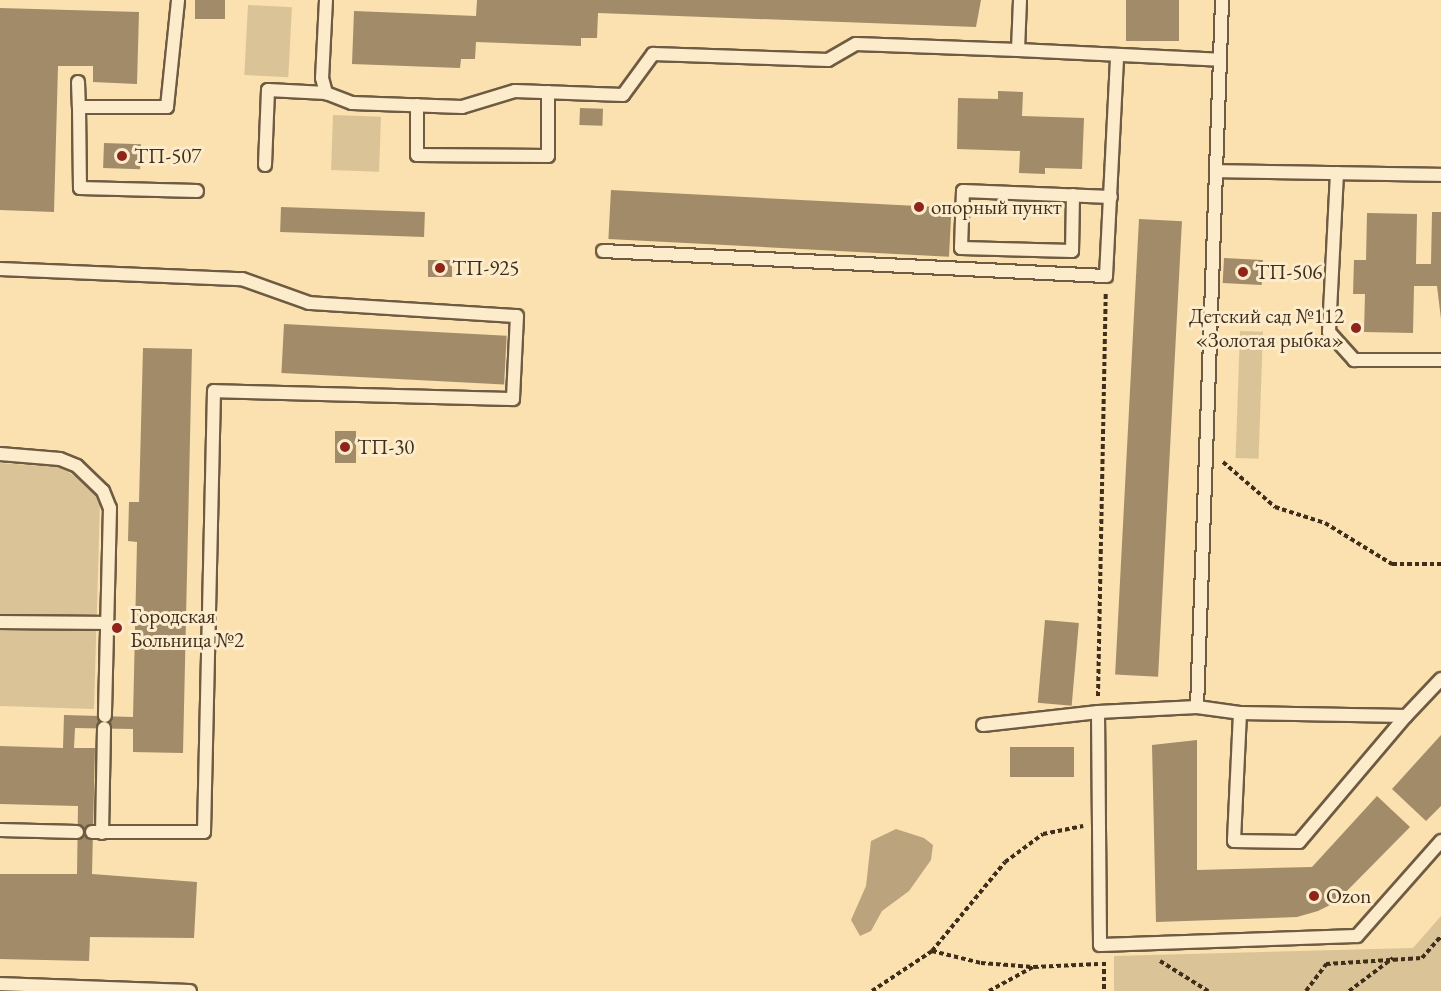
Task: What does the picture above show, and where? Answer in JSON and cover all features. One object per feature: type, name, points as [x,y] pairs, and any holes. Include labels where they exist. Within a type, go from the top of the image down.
[{"type":"lane","points":[[79,107],[167,107],[178,0]]},
{"type":"lane","points":[[326,0],[322,78],[326,93]]},
{"type":"lane","points":[[1018,50],[1020,0]]},
{"type":"lane","points":[[1197,707],[1222,0]]},
{"type":"lane","points":[[265,165],[268,90],[326,93],[352,103],[462,107],[515,91],[623,95],[653,54],[828,60],[856,44],[1220,60]]},
{"type":"lane","points":[[603,251],[1106,276],[1117,56]]},
{"type":"lane","points":[[78,82],[80,188],[197,191]]},
{"type":"lane","points":[[417,105],[417,155],[548,156],[548,92]]},
{"type":"lane","points":[[1216,171],[1441,175]]},
{"type":"lane","points":[[1337,173],[1329,332],[1354,360],[1441,360]]},
{"type":"lane","points":[[1074,195],[1071,251],[962,248],[963,191],[1110,196]]},
{"type":"lane","points":[[0,270],[242,279],[309,303],[517,316],[513,399],[214,391],[204,832],[97,833],[104,722],[110,508],[103,492],[77,466],[60,459],[0,454]]},
{"type":"lane","points":[[0,622],[107,623]]},
{"type":"lane","points":[[1240,713],[1234,842],[1299,842],[1406,716],[1441,680]]},
{"type":"lane","points":[[983,725],[1098,712],[1197,707],[1240,713],[1406,716]]},
{"type":"lane","points":[[1098,712],[1100,945],[1357,936],[1441,841]]},
{"type":"lane","points":[[0,830],[77,832]]},
{"type":"lane","points":[[0,984],[190,991]]},
{"type":"path","points":[[1098,712],[1106,276]]},
{"type":"path","points":[[1206,447],[1275,507],[1325,523],[1392,564],[1441,564]]},
{"type":"path","points":[[872,991],[932,951],[1005,862],[1043,834],[1099,823]]},
{"type":"path","points":[[1306,991],[1326,964],[1422,958],[1441,936]]},
{"type":"path","points":[[1136,945],[1208,991]]},
{"type":"path","points":[[932,951],[981,963],[1034,967],[1105,963],[1104,991]]},
{"type":"path","points":[[1348,991],[1394,958]]},
{"type":"path","points":[[989,991],[1034,967]]},
{"type":"shaded area","points":[[248,5],[292,7],[288,77],[244,75]]},
{"type":"shaded area","points":[[333,115],[381,117],[379,172],[331,170]]},
{"type":"shaded area","points":[[1240,331],[1263,332],[1259,459],[1236,458]]},
{"type":"shaded area","points":[[0,463],[59,467],[86,482],[100,503],[94,709],[0,706]]},
{"type":"shaded area","points":[[896,829],[924,838],[933,845],[931,860],[909,891],[882,911],[871,931],[860,936],[851,920],[866,886],[871,841]]},
{"type":"shaded area","points":[[1441,916],[1441,991],[1114,991],[1114,956],[1413,948]]},
{"type":"building","points":[[195,0],[225,0],[225,19],[195,19]]},
{"type":"building","points":[[477,0],[981,0],[976,27],[598,13],[597,38],[581,38],[581,46],[476,42],[475,59],[461,59],[460,68],[352,64],[354,11],[476,16]]},
{"type":"building","points":[[1126,0],[1179,0],[1179,41],[1126,41]]},
{"type":"building","points":[[0,8],[139,12],[137,84],[93,82],[93,66],[58,66],[54,212],[0,210]]},
{"type":"building","points":[[998,91],[1023,92],[1022,116],[1084,118],[1082,169],[1045,168],[1045,174],[1019,173],[1020,151],[957,149],[958,98],[998,99]]},
{"type":"building","points":[[580,108],[603,109],[602,126],[579,125]]},
{"type":"building","name":"ТП-507","points":[[104,143],[141,144],[140,169],[103,168]]},
{"type":"building","points":[[611,190],[952,208],[949,257],[608,239]]},
{"type":"building","points":[[281,207],[425,212],[424,237],[280,232]]},
{"type":"building","points":[[1432,212],[1441,212],[1441,319],[1437,286],[1414,286],[1413,333],[1364,332],[1365,294],[1353,294],[1354,260],[1366,260],[1367,213],[1417,214],[1416,264],[1431,264]]},
{"type":"building","points":[[1139,219],[1182,221],[1158,677],[1115,674]]},
{"type":"building","name":"ТП-506","points":[[1224,258],[1263,260],[1262,285],[1223,283]]},
{"type":"building","name":"ТП-925","points":[[428,260],[452,260],[452,277],[428,277]]},
{"type":"building","points":[[284,324],[507,336],[504,385],[281,373]]},
{"type":"building","points":[[143,348],[192,349],[183,753],[133,752],[133,729],[75,728],[74,748],[95,748],[92,874],[197,882],[194,938],[90,937],[89,961],[0,959],[0,874],[77,874],[78,806],[0,804],[0,746],[63,748],[64,715],[133,717],[137,542],[128,541],[129,502],[139,502]]},
{"type":"building","name":"ТП-30","points":[[335,431],[356,431],[356,463],[335,463]]},
{"type":"building","points":[[1045,620],[1079,623],[1072,706],[1038,703]]},
{"type":"building","points":[[1441,735],[1441,806],[1426,821],[1392,789]]},
{"type":"building","points":[[1197,740],[1197,870],[1312,867],[1377,796],[1410,827],[1336,902],[1318,911],[1297,917],[1156,922],[1152,745]]},
{"type":"building","points":[[1010,747],[1074,747],[1074,777],[1010,777]]},
{"type":"place","name":"ТП-507","points":[[122,156]]},
{"type":"place","name":"опорный пункт","points":[[919,207]]},
{"type":"place","name":"ТП-925","points":[[440,268]]},
{"type":"place","name":"ТП-506","points":[[1243,272]]},
{"type":"place","name":"Детский сад №112 «Золотая рыбка»","points":[[1356,328]]},
{"type":"place","name":"ТП-30","points":[[345,447]]},
{"type":"place","name":"Городская Больница №2","points":[[117,628]]},
{"type":"place","name":"Ozon","points":[[1314,896]]}]
